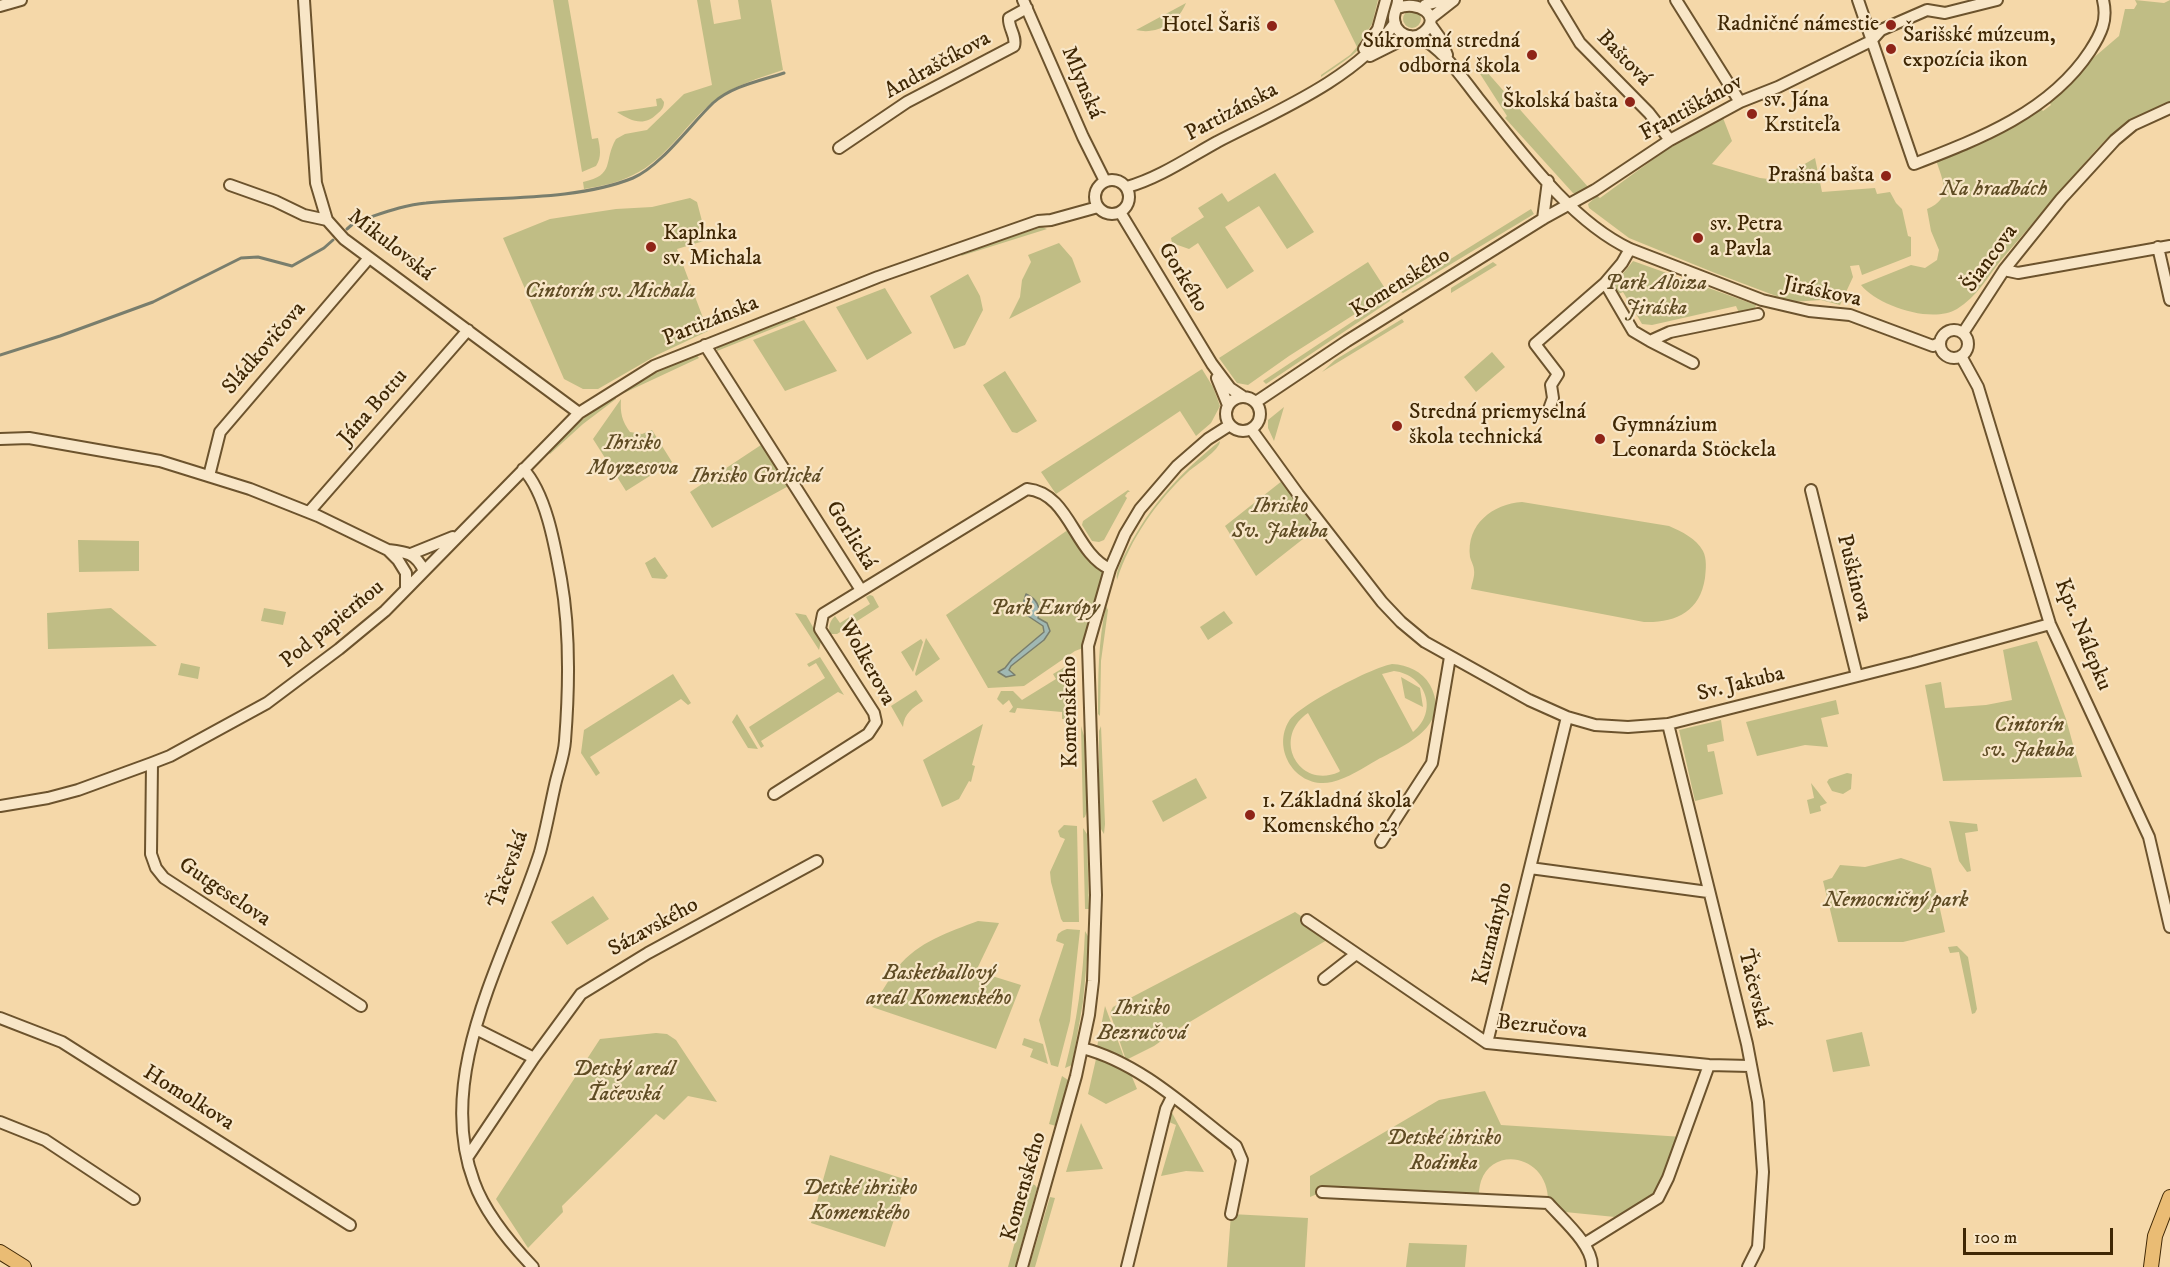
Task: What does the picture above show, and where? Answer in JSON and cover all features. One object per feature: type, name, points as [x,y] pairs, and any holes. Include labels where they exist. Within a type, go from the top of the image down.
[{"type":"main road","points":[[2151,1267],[2155,1236],[2170,1197]]},
{"type":"main road","points":[[0,1252],[24,1267]]},
{"type":"street","points":[[0,6],[21,0]]},
{"type":"street","name":"Mikulovská","points":[[304,0],[316,183],[327,220],[344,239],[579,413]]},
{"type":"street","points":[[1351,66],[1378,29],[1386,0]]},
{"type":"street","points":[[1445,0],[1407,1],[1398,4],[1395,23],[1400,32],[1414,36],[1423,33],[1430,21],[1454,0]]},
{"type":"street","name":"Baštová","points":[[1554,0],[1580,43],[1649,113],[1670,140]]},
{"type":"street","points":[[1676,0],[1740,102]]},
{"type":"street","points":[[1858,0],[1868,23],[1871,41],[1914,164],[1980,137],[2022,115],[2055,90],[2079,66],[2100,33],[2105,19],[2103,0]]},
{"type":"street","points":[[1871,41],[1881,30],[1927,5],[1936,12],[1948,12],[1997,0]]},
{"type":"street","points":[[1420,2],[1430,21]]},
{"type":"street","name":"Andraščíkova","points":[[838,148],[908,102],[1014,46],[1015,40],[1009,18],[1025,4]]},
{"type":"street","name":"Mlynská","points":[[1025,4],[1083,137],[1105,181]]},
{"type":"street","name":"Jiráskova","points":[[1430,21],[1449,61]]},
{"type":"street","name":"Partizánska","points":[[1127,187],[1174,166],[1315,92],[1385,37],[1395,23]]},
{"type":"street","name":"Partizánska","points":[[1351,66],[1414,36]]},
{"type":"street","name":"Jiráskova","points":[[1414,36],[1433,45],[1449,61],[1548,181],[1595,229],[1630,249],[1762,300],[1809,311],[1850,315],[1912,340],[1933,346],[1939,343]]},
{"type":"street","name":"Františkánov","points":[[1569,205],[1670,140],[1740,102],[1778,87],[1871,41]]},
{"type":"street","name":"Šiancova","points":[[1963,333],[2004,270],[2061,199],[2115,140],[2133,125],[2170,108]]},
{"type":"street","name":"Šiancova","points":[[2158,115],[2170,114]]},
{"type":"street","points":[[1105,181],[1120,181],[1127,187],[1130,199],[1119,212],[1108,213],[1098,207],[1096,192],[1105,181]]},
{"type":"street","points":[[1543,219],[1548,181]]},
{"type":"street","points":[[230,185],[275,201],[304,215],[327,220]]},
{"type":"street","name":"Komenského","points":[[1256,402],[1347,341],[1569,205]]},
{"type":"street","name":"Partizánska","points":[[406,589],[579,413],[654,366],[896,270],[1038,222],[1098,207]]},
{"type":"street","name":"Gorkého","points":[[1119,212],[1212,364],[1230,388],[1242,396]]},
{"type":"street","points":[[2004,270],[2018,273],[2170,246]]},
{"type":"street","points":[[2158,247],[2170,300]]},
{"type":"street","points":[[1548,412],[1553,398],[1551,385],[1558,374],[1535,344],[1605,283],[1622,263],[1630,249]]},
{"type":"street","name":"Sládkovičova","points":[[209,476],[220,432],[369,258]]},
{"type":"street","points":[[1605,283],[1633,331],[1693,363]]},
{"type":"street","points":[[1650,341],[1670,333],[1758,314]]},
{"type":"street","name":"Jána Bottu","points":[[309,512],[468,330]]},
{"type":"street","points":[[1950,330],[1963,333],[1968,345],[1961,356],[1948,357],[1942,351],[1939,343],[1942,335],[1950,330]]},
{"type":"street","name":"Gorlická","points":[[705,345],[861,590],[1020,491],[1027,489],[1035,490],[1060,508],[1088,552],[1098,564],[1110,569]]},
{"type":"street","name":"Kpt. Nálepku","points":[[1961,356],[1978,387],[2050,624],[2149,837],[2170,927]]},
{"type":"street","name":"Gorkého","points":[[1212,364],[1228,405]]},
{"type":"street","points":[[1242,396],[1256,402],[1260,416],[1256,426],[1251,429],[1238,430],[1230,425],[1226,416],[1228,405],[1242,396]]},
{"type":"street","name":"Komenského","points":[[1022,1267],[1065,1119],[1082,1048],[1093,981],[1096,925],[1088,646],[1110,569],[1140,509],[1157,486],[1202,444],[1222,428],[1230,425]]},
{"type":"street","name":"Sv. Jakuba","points":[[1251,429],[1298,494],[1382,602],[1401,622],[1425,642],[1450,657],[1529,700],[1567,717],[1606,726],[1668,724],[2050,624]]},
{"type":"street","name":"Pod papierňou","points":[[0,439],[29,438],[160,461],[250,489],[309,512],[388,550],[406,573],[406,589],[385,612],[267,703],[170,756],[152,763],[63,794],[0,806]]},
{"type":"street","name":"Ťačevská","points":[[523,469],[532,479],[554,538],[563,589],[568,642],[565,743],[540,851],[481,1010],[464,1080],[462,1124],[467,1158],[474,1182],[485,1206],[533,1267]]},
{"type":"street","name":"Puškinova","points":[[1811,490],[1857,676]]},
{"type":"street","points":[[411,554],[462,533]]},
{"type":"street","points":[[388,550],[411,554],[418,559],[424,571]]},
{"type":"street","name":"Wolkerova","points":[[774,794],[868,734],[874,727],[876,722],[874,713],[820,629],[823,614],[861,590]]},
{"type":"street","points":[[1381,842],[1432,763],[1450,657]]},
{"type":"street","name":"Kuzmányho","points":[[1487,1043],[1567,717]]},
{"type":"street","name":"Ťačevská","points":[[1668,724],[1747,1044],[1758,1102],[1763,1172],[1758,1247],[1748,1267]]},
{"type":"street","name":"Gutgeselova","points":[[152,763],[151,854],[156,868],[164,878],[361,1006]]},
{"type":"street","name":"Sázavského","points":[[467,1158],[534,1058],[581,994],[648,953],[817,861]]},
{"type":"street","name":"Kuzmányho","points":[[1530,868],[1708,892]]},
{"type":"street","name":"Bezručova","points":[[1307,920],[1487,1043],[1709,1065],[1750,1066]]},
{"type":"street","points":[[1324,979],[1356,954]]},
{"type":"street","name":"Homolkova","points":[[0,1018],[62,1042],[350,1225]]},
{"type":"street","points":[[476,1029],[534,1058]]},
{"type":"street","points":[[1082,1048],[1129,1066],[1155,1083],[1236,1146],[1242,1160],[1231,1214]]},
{"type":"street","points":[[1584,1244],[1658,1198],[1668,1178],[1709,1065]]},
{"type":"street","points":[[1127,1267],[1166,1109],[1172,1097]]},
{"type":"street","points":[[0,1122],[45,1140],[134,1199]]},
{"type":"street","points":[[1322,1192],[1548,1203],[1584,1244],[1590,1253],[1592,1267]]},
{"type":"green space","points":[[553,0],[568,0],[592,139],[598,138],[600,156],[598,163],[582,172]]},
{"type":"green space","points":[[697,0],[710,0],[714,24],[741,19],[738,0],[771,0],[783,70],[739,86],[715,100],[656,160],[645,168],[621,180],[584,189],[583,182],[605,171],[616,139],[625,134],[647,130],[684,94],[712,85]]},
{"type":"green space","points":[[1334,0],[1378,0],[1372,24],[1358,46],[1373,27],[1365,42],[1352,55],[1321,77],[1357,47]]},
{"type":"green space","name":"Na hradbách","points":[[2135,0],[2164,3],[2170,0],[2170,103],[2133,120],[2108,138],[2090,156],[1976,292],[1957,309],[1934,315],[1920,314],[1892,306],[1869,293],[1861,285],[1911,265],[1925,268],[1937,260],[1939,250],[1931,231],[1927,209],[1940,200],[1944,189],[1936,160],[2040,108],[2043,111],[2051,105],[2049,102],[2085,65],[2119,36],[2125,9],[2134,9],[2137,4]]},
{"type":"green space","points":[[1186,3],[1178,16],[1166,26],[1152,31],[1136,30]]},
{"type":"green space","points":[[1408,10],[1416,10],[1421,15],[1419,26],[1408,28],[1403,23],[1403,15]]},
{"type":"green space","points":[[1479,63],[1589,188],[1581,193],[1573,193],[1505,118],[1507,116],[1475,66]]},
{"type":"green space","points":[[661,98],[664,105],[659,113],[647,120],[632,120],[617,112],[657,106],[656,99]]},
{"type":"green space","points":[[1723,118],[1732,141],[1712,164],[1760,178],[1777,180],[1815,158],[1822,192],[1875,188],[1877,194],[1890,192],[1902,209],[1908,236],[1911,237],[1911,256],[1862,275],[1859,265],[1850,266],[1853,277],[1840,305],[1821,300],[1792,302],[1629,238],[1589,208],[1588,204],[1597,196],[1600,198],[1666,150]]},
{"type":"green space","points":[[1275,173],[1314,232],[1287,249],[1259,206],[1225,227],[1254,271],[1227,289],[1198,243],[1189,249],[1172,243],[1171,238],[1204,217],[1198,208],[1222,193],[1228,202]]},
{"type":"green space","name":"Cintorín sv. Michala","points":[[690,198],[697,202],[707,240],[677,249],[708,331],[657,355],[598,389],[583,389],[564,379],[503,238],[550,219],[616,209],[652,207]]},
{"type":"green space","points":[[1531,209],[1534,214],[1403,293],[1399,291]]},
{"type":"green space","points":[[1042,227],[1047,229],[961,256],[964,252]]},
{"type":"green space","points":[[1059,243],[1072,258],[1081,282],[1009,319],[1020,297],[1022,280],[1031,262],[1028,255]]},
{"type":"green space","name":"Park Aloiza Jiráska","points":[[1633,261],[1756,305],[1755,308],[1750,312],[1739,313],[1736,306],[1652,325],[1642,324],[1623,292],[1616,295],[1613,286]]},
{"type":"green space","points":[[1368,262],[1388,293],[1248,385],[1237,383],[1219,358]]},
{"type":"green space","points":[[1493,262],[1497,265],[1451,293],[1451,288]]},
{"type":"green space","points":[[968,274],[980,296],[983,310],[965,345],[954,349],[930,296]]},
{"type":"green space","points":[[885,288],[912,333],[867,360],[836,307]]},
{"type":"green space","points":[[1391,296],[1390,301],[1266,384],[1263,381]]},
{"type":"green space","points":[[792,317],[797,319],[717,351],[717,347],[722,344]]},
{"type":"green space","points":[[1402,319],[1404,322],[1322,372],[1335,360]]},
{"type":"green space","points":[[804,320],[837,371],[785,391],[753,340]]},
{"type":"green space","points":[[1492,352],[1505,367],[1476,392],[1464,377]]},
{"type":"green space","points":[[696,354],[699,358],[624,393],[641,380]]},
{"type":"green space","points":[[1202,369],[1213,387],[1220,406],[1211,423],[1196,436],[1180,411],[1056,494],[1041,472]]},
{"type":"green space","points":[[1005,371],[1037,421],[1017,433],[1012,432],[983,385]]},
{"type":"green space","points":[[616,395],[616,399],[583,424],[550,454],[547,451],[580,421]]},
{"type":"green space","name":"Ihrisko Moyzesova","points":[[621,399],[622,417],[630,432],[642,434],[652,430],[672,462],[626,491],[593,439]]},
{"type":"green space","points":[[1284,407],[1274,441],[1268,428],[1268,420]]},
{"type":"green space","name":"Ihrisko Gorlická","points":[[767,441],[794,483],[712,528],[690,492]]},
{"type":"green space","points":[[1220,441],[1216,449],[1188,472],[1155,508],[1129,550],[1117,580],[1118,569],[1123,557],[1156,504],[1192,465]]},
{"type":"green space","name":"Ihrisko Sv. Jakuba","points":[[1287,477],[1322,524],[1256,576],[1225,526]]},
{"type":"green space","points":[[1128,490],[1130,492],[1125,496],[1127,498],[1104,540],[1092,541],[1082,525],[1083,521]]},
{"type":"green space","points":[[1522,502],[1669,526],[1684,533],[1697,542],[1705,557],[1705,578],[1698,599],[1692,607],[1676,617],[1644,622],[1471,589],[1474,567],[1470,557],[1470,545],[1477,526],[1484,518],[1501,507]]},
{"type":"green space","name":"Park Európy","points":[[1072,527],[1110,569],[1088,646],[1075,651],[1024,686],[988,688],[946,615]]},
{"type":"green space","points":[[78,540],[139,541],[139,571],[79,572]]},
{"type":"green space","points":[[655,557],[668,576],[665,579],[652,578],[645,563]]},
{"type":"green space","points":[[870,595],[879,607],[837,634],[831,634],[829,629],[835,616],[840,623],[870,604],[866,597]]},
{"type":"green space","points":[[1106,606],[1108,610],[1101,661],[1100,716],[1098,714],[1099,660]]},
{"type":"green space","points":[[111,608],[157,646],[48,649],[47,613]]},
{"type":"green space","points":[[264,608],[286,612],[283,625],[261,621]]},
{"type":"green space","points":[[1224,611],[1233,623],[1208,640],[1200,627]]},
{"type":"green space","points":[[795,613],[806,615],[821,641],[819,650]]},
{"type":"green space","points":[[926,638],[940,659],[916,676],[915,674]]},
{"type":"green space","points":[[921,639],[923,642],[913,672],[901,652]]},
{"type":"green space","name":"Cintorín sv. Jakuba","points":[[2037,641],[2066,719],[2082,777],[1943,781],[1925,685],[1941,682],[1945,708],[1986,705],[2012,700],[2003,650]]},
{"type":"green space","points":[[820,657],[844,695],[838,692],[761,741],[764,746],[761,748],[749,727],[825,678],[816,663],[809,667],[807,664]]},
{"type":"green space","points":[[181,663],[200,667],[198,679],[178,675]]},
{"type":"green space","points":[[1392,664],[1404,666],[1419,672],[1427,680],[1435,699],[1435,712],[1430,723],[1400,748],[1344,778],[1319,783],[1298,774],[1285,755],[1283,744],[1284,732],[1289,721],[1321,697],[1354,679]],"holes":[[[1394,671],[1414,679],[1425,695],[1426,714],[1421,724],[1413,732],[1382,674]],[[1308,713],[1340,771],[1339,772],[1325,776],[1312,774],[1302,768],[1295,759],[1291,747],[1292,735],[1297,723]]]},
{"type":"green space","points":[[1072,665],[1075,679],[1067,678],[1066,685],[1075,685],[1075,689],[1064,689],[1063,696],[1075,695],[1075,706],[1065,704],[1065,712],[1072,713],[1072,708],[1076,708],[1074,719],[1062,719],[1062,712],[1017,708],[1015,713],[1009,712],[1013,707],[1009,700],[1003,705],[997,699],[1001,691],[1013,691],[1022,700],[1056,679],[1053,674]]},
{"type":"green space","points":[[673,674],[691,703],[688,705],[681,699],[590,757],[600,773],[596,776],[581,753],[584,730]]},
{"type":"green space","points":[[1401,677],[1420,688],[1423,707],[1405,698]]},
{"type":"green space","points":[[916,690],[923,701],[907,714],[903,727],[891,706]]},
{"type":"green space","points":[[1836,700],[1839,714],[1821,718],[1828,747],[1805,745],[1757,756],[1746,722]]},
{"type":"green space","points":[[737,714],[758,749],[748,748],[732,722]]},
{"type":"green space","points":[[1721,720],[1724,741],[1707,745],[1708,752],[1714,751],[1723,794],[1695,801],[1679,730]]},
{"type":"green space","points":[[983,724],[972,765],[975,766],[971,782],[969,781],[959,799],[942,807],[923,760]]},
{"type":"green space","points":[[1081,726],[1085,739],[1087,811],[1083,818]]},
{"type":"green space","points":[[1101,726],[1104,834],[1099,826],[1099,731]]},
{"type":"green space","points":[[1847,773],[1852,774],[1851,789],[1843,794],[1832,791],[1827,782],[1829,779]]},
{"type":"green space","points":[[1196,778],[1207,798],[1163,822],[1152,801]]},
{"type":"green space","points":[[1811,783],[1827,803],[1820,806],[1821,811],[1810,814],[1807,800],[1814,798]]},
{"type":"green space","points":[[1949,821],[1977,824],[1978,831],[1965,833],[1971,871],[1967,872],[1959,861]]},
{"type":"green space","points":[[1064,825],[1077,826],[1079,922],[1063,922],[1051,882],[1050,872],[1065,839],[1060,837],[1058,831]]},
{"type":"green space","points":[[1083,828],[1087,834],[1089,909],[1085,909]]},
{"type":"green space","name":"Nemocničný park","points":[[1901,858],[1931,868],[1945,932],[1903,942],[1838,942],[1823,881],[1832,878],[1840,865],[1865,867]]},
{"type":"green space","points":[[593,896],[609,919],[567,945],[551,922]]},
{"type":"green space","name":"Ihrisko Bezručová","points":[[1295,912],[1332,937],[1178,1029],[1154,1046],[1126,1060],[1110,1013],[1113,1007]]},
{"type":"green space","name":"Basketballový areál Komenského","points":[[978,921],[999,923],[976,971],[1021,985],[996,1049],[872,1007],[906,958],[924,944]]},
{"type":"green space","points":[[1067,929],[1080,930],[1070,1021],[1058,1067],[1051,1065],[1039,1020],[1064,944],[1056,941],[1058,934]]},
{"type":"green space","points":[[1085,931],[1089,938],[1083,1002],[1072,1065],[1065,1068],[1079,1000]]},
{"type":"green space","points":[[1957,946],[1968,957],[1977,1009],[1972,1014],[1959,952],[1950,953],[1948,947]]},
{"type":"green space","points":[[1105,1006],[1125,1060],[1097,1047]]},
{"type":"green space","points":[[1862,1032],[1870,1066],[1833,1072],[1826,1040]]},
{"type":"green space","name":"Detský areál Ťačevská","points":[[656,1033],[667,1034],[676,1040],[717,1102],[688,1096],[664,1120],[656,1114],[562,1206],[563,1212],[528,1248],[496,1199],[600,1039]]},
{"type":"green space","points":[[1024,1038],[1043,1044],[1048,1064],[1030,1057],[1033,1049],[1022,1045]]},
{"type":"green space","points":[[1096,1059],[1130,1072],[1137,1089],[1106,1104],[1088,1094]]},
{"type":"green space","points":[[1062,1076],[1068,1080],[1056,1126],[1049,1124]]},
{"type":"green space","name":"Detské ihrisko Rodinka","points":[[1485,1091],[1501,1125],[1683,1137],[1658,1198],[1625,1218],[1555,1211],[1548,1203],[1546,1187],[1540,1175],[1520,1160],[1508,1159],[1497,1162],[1488,1169],[1481,1181],[1478,1200],[1322,1192],[1310,1197],[1310,1176],[1439,1100]]},
{"type":"green space","points":[[1171,1111],[1204,1172],[1186,1171],[1161,1176],[1176,1125],[1169,1122]]},
{"type":"green space","points":[[1081,1123],[1103,1169],[1066,1172]]},
{"type":"green space","name":"Detské ihrisko Komenského","points":[[830,1155],[907,1180],[885,1247],[811,1223]]},
{"type":"green space","points":[[1031,1184],[1037,1188],[1015,1267],[1008,1267]]},
{"type":"green space","points":[[1050,1197],[1055,1198],[1035,1267],[1029,1267]]},
{"type":"green space","points":[[1231,1214],[1308,1218],[1305,1267],[1227,1267]]},
{"type":"green space","points":[[1409,1243],[1467,1245],[1465,1267],[1406,1267]]},
{"type":"water","points":[[1026,594],[1035,601],[1039,610],[1038,618],[1047,623],[1050,631],[1044,640],[1011,666],[1009,670],[1015,675],[1006,677],[998,672],[1044,632],[1043,626],[1025,614],[1023,604]]},
{"type":"waterway","points":[[347,229],[355,222],[417,204],[558,195],[610,186],[633,178],[665,155],[704,112],[721,97],[747,85],[784,73]]},
{"type":"waterway","points":[[0,355],[153,302],[241,258],[258,257],[292,266],[324,248],[333,240]]},
{"type":"place","name":"Radničné námestie","points":[[1891,25]]},
{"type":"place","name":"Hotel Šariš","points":[[1272,26]]},
{"type":"place","name":"Šarišské múzeum, expozícia ikon","points":[[1891,49]]},
{"type":"place","name":"Súkromná stredná odborná škola","points":[[1532,55]]},
{"type":"place","name":"Školská bašta","points":[[1630,102]]},
{"type":"place","name":"sv. Jána Krstiteľa","points":[[1752,114]]},
{"type":"place","name":"Prašná bašta","points":[[1886,176]]},
{"type":"place","name":"sv. Petra a Pavla","points":[[1698,238]]},
{"type":"place","name":"Kaplnka sv. Michala","points":[[651,247]]},
{"type":"place","name":"Stredná priemyselná škola technická","points":[[1397,426]]},
{"type":"place","name":"Gymnázium Leonarda Stöckela","points":[[1600,439]]},
{"type":"place","name":"1. Základná škola Komenského 23","points":[[1250,815]]}]
